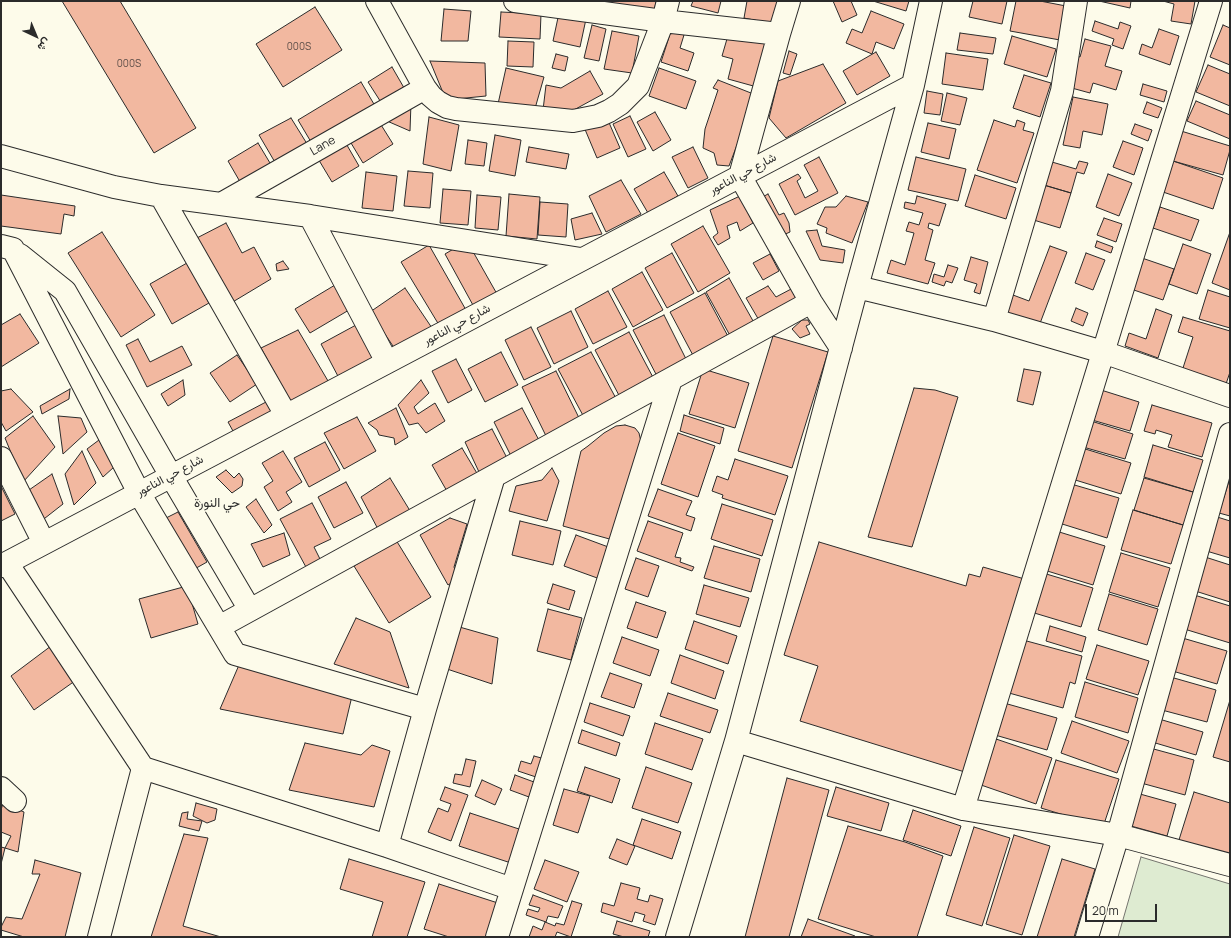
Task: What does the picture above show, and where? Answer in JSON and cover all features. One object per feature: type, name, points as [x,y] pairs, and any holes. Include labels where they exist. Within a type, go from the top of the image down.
[{"type":"street","points":[[377,1],[425,88],[438,102],[447,107],[456,109],[573,121],[598,116],[620,104],[638,86],[666,11]]},
{"type":"street","points":[[515,1],[666,11],[779,34]]},
{"type":"street","points":[[789,1],[740,176],[811,302],[840,348]]},
{"type":"street","points":[[677,937],[736,741],[856,287],[913,84],[931,1]]},
{"type":"street","points":[[994,320],[1062,91],[1076,1]]},
{"type":"street","points":[[963,809],[1211,1]]},
{"type":"street","name":"شارع حي الناعور","points":[[4,564],[913,84]]},
{"type":"street","name":"Lane","points":[[221,204],[425,88]]},
{"type":"street","points":[[1,156],[114,187],[161,196],[310,216],[581,259]]},
{"type":"street","points":[[161,196],[286,415]]},
{"type":"street","points":[[310,216],[387,362]]},
{"type":"street","points":[[7,247],[65,291],[250,610]]},
{"type":"street","points":[[7,247],[139,493],[235,654],[425,709]]},
{"type":"street","points":[[856,287],[994,320],[1103,352],[1230,396]]},
{"type":"street","points":[[219,627],[811,302]]},
{"type":"street","points":[[497,937],[671,379]]},
{"type":"street","points":[[1087,937],[1118,835],[1230,434]]},
{"type":"street","points":[[1,458],[44,543]]},
{"type":"street","points":[[387,846],[425,709],[494,476]]},
{"type":"street","points":[[4,564],[143,768],[387,846],[512,889]]},
{"type":"street","points":[[736,741],[963,809],[1118,835],[1230,865]]},
{"type":"street","points":[[99,937],[143,768]]},
{"type":"green space","points":[[1141,857],[1230,884],[1230,937],[1118,937]]},
{"type":"building","points":[[62,1],[120,1],[196,128],[154,153]]},
{"type":"building","points":[[611,1],[656,1],[654,13],[611,5]]},
{"type":"building","points":[[693,1],[721,1],[718,13],[691,6]]},
{"type":"building","points":[[747,1],[779,1],[774,24],[744,18]]},
{"type":"building","points":[[833,1],[851,1],[857,15],[842,22]]},
{"type":"building","points":[[873,1],[909,1],[906,11]]},
{"type":"building","points":[[973,1],[1007,1],[1002,24],[969,17]]},
{"type":"building","points":[[1016,1],[1040,1],[1066,6],[1060,40],[1010,31]]},
{"type":"building","points":[[1099,1],[1131,1],[1130,8]]},
{"type":"building","points":[[1163,1],[1195,1],[1191,24],[1171,21],[1174,4]]},
{"type":"building","points":[[315,7],[342,50],[283,87],[256,44]]},
{"type":"building","points":[[444,9],[471,11],[468,41],[441,41]]},
{"type":"building","points":[[871,11],[904,24],[894,49],[876,42],[872,54],[846,43],[852,29],[862,33]]},
{"type":"building","points":[[501,12],[541,14],[540,39],[499,37]]},
{"type":"building","points":[[559,13],[586,19],[580,47],[553,41]]},
{"type":"building","points":[[1095,21],[1118,29],[1120,22],[1131,26],[1123,49],[1112,45],[1114,39],[1092,31]]},
{"type":"building","points":[[592,25],[606,29],[599,61],[584,58]]},
{"type":"building","points":[[1223,25],[1230,28],[1230,65],[1210,57]]},
{"type":"building","points":[[1159,29],[1179,36],[1170,65],[1139,54],[1142,44],[1152,48]]},
{"type":"building","points":[[612,31],[639,36],[632,73],[604,69]]},
{"type":"building","points":[[671,31],[684,35],[680,48],[694,53],[688,71],[661,62]]},
{"type":"building","points":[[729,32],[769,44],[757,87],[728,79],[733,59],[722,56]]},
{"type":"building","points":[[960,33],[996,38],[993,54],[957,50]]},
{"type":"building","points":[[1012,36],[1056,49],[1047,77],[1004,64]]},
{"type":"building","points":[[1085,39],[1111,46],[1105,66],[1122,71],[1116,90],[1093,83],[1090,93],[1068,87],[1077,56],[1080,57]]},
{"type":"building","points":[[508,41],[534,42],[533,67],[507,66]]},
{"type":"building","points":[[789,51],[797,54],[790,75],[783,73]]},
{"type":"building","points":[[876,52],[890,76],[857,95],[843,71]]},
{"type":"building","points":[[946,53],[988,59],[983,90],[942,84]]},
{"type":"building","points":[[556,54],[568,57],[565,71],[552,68]]},
{"type":"building","points":[[430,61],[485,63],[486,96],[446,100]]},
{"type":"building","points":[[823,64],[846,103],[786,138],[769,118],[778,81]]},
{"type":"building","points":[[1208,65],[1230,74],[1230,106],[1196,92]]},
{"type":"building","points":[[392,67],[407,93],[384,107],[368,82]]},
{"type":"building","points":[[506,68],[544,77],[534,112],[498,104]]},
{"type":"building","points":[[659,68],[696,81],[686,109],[649,96]]},
{"type":"building","points":[[590,71],[603,94],[572,111],[543,110],[546,85],[561,88]]},
{"type":"building","points":[[1024,75],[1051,83],[1040,117],[1013,108]]},
{"type":"building","points":[[718,80],[756,95],[729,166],[717,165],[714,153],[703,148],[705,129],[718,90],[713,88]]},
{"type":"building","points":[[361,82],[378,111],[314,147],[298,120]]},
{"type":"building","points":[[1143,84],[1167,91],[1164,102],[1140,95]]},
{"type":"building","points":[[927,91],[943,94],[940,115],[924,113]]},
{"type":"building","points":[[947,93],[967,98],[960,125],[941,121]]},
{"type":"building","points":[[1073,97],[1108,104],[1102,135],[1083,131],[1080,148],[1063,145]]},
{"type":"building","points":[[1196,101],[1230,115],[1230,139],[1187,121]]},
{"type":"building","points":[[1147,102],[1162,108],[1158,118],[1143,113]]},
{"type":"building","points":[[411,103],[410,131],[387,121]]},
{"type":"building","points":[[655,112],[671,140],[653,151],[637,122]]},
{"type":"building","points":[[630,116],[646,149],[628,157],[613,124]]},
{"type":"building","points":[[429,117],[459,125],[451,171],[423,164]]},
{"type":"building","points":[[291,118],[309,147],[276,164],[259,135]]},
{"type":"building","points":[[607,118],[620,148],[597,158],[584,127]]},
{"type":"building","points":[[378,120],[393,144],[363,163],[348,138]]},
{"type":"building","points":[[994,120],[1015,127],[1017,120],[1025,123],[1023,130],[1034,133],[1017,183],[977,170]]},
{"type":"building","points":[[928,123],[956,129],[949,159],[921,152]]},
{"type":"building","points":[[1135,124],[1152,130],[1148,141],[1131,134]]},
{"type":"building","points":[[1181,131],[1230,146],[1223,175],[1173,161]]},
{"type":"building","points":[[495,135],[521,140],[515,176],[489,171]]},
{"type":"building","points":[[344,140],[359,166],[332,182],[317,157]]},
{"type":"building","points":[[468,140],[487,143],[484,166],[465,164]]},
{"type":"building","points":[[1123,141],[1143,148],[1134,175],[1113,167]]},
{"type":"building","points":[[258,143],[273,168],[243,187],[228,161]]},
{"type":"building","points":[[529,147],[569,154],[566,169],[526,162]]},
{"type":"building","points":[[693,147],[708,178],[688,188],[672,157]]},
{"type":"building","points":[[819,157],[838,193],[795,215],[779,184],[798,174],[801,178],[797,181],[805,198],[818,191],[804,165]]},
{"type":"building","points":[[916,157],[966,169],[958,201],[908,190]]},
{"type":"building","points":[[1045,160],[1076,169],[1079,161],[1088,163],[1084,174],[1077,172],[1071,193],[1037,183]]},
{"type":"building","points":[[1173,161],[1223,178],[1213,209],[1163,192]]},
{"type":"building","points":[[408,171],[433,173],[430,208],[404,206]]},
{"type":"building","points":[[366,172],[397,176],[393,211],[362,208]]},
{"type":"building","points":[[664,172],[678,196],[648,213],[634,189]]},
{"type":"building","points":[[1108,174],[1132,183],[1119,216],[1096,207]]},
{"type":"building","points":[[975,175],[1016,188],[1006,219],[965,206]]},
{"type":"building","points":[[621,180],[641,214],[606,232],[589,196]]},
{"type":"building","points":[[1037,183],[1071,193],[1060,228],[1027,218]]},
{"type":"building","points":[[443,189],[471,191],[468,225],[440,223]]},
{"type":"building","points":[[509,194],[540,197],[537,239],[506,236]]},
{"type":"building","points":[[768,194],[779,215],[784,213],[789,223],[790,232],[781,236],[759,199]]},
{"type":"building","points":[[1,195],[75,206],[74,216],[64,214],[61,234],[1,226]]},
{"type":"building","points":[[477,195],[501,197],[498,230],[475,228]]},
{"type":"building","points":[[740,196],[753,223],[740,231],[737,222],[727,226],[730,238],[718,245],[713,237],[718,233],[710,210]]},
{"type":"building","points":[[846,196],[868,202],[852,243],[826,233],[827,228],[817,224],[825,207],[836,207]]},
{"type":"building","points":[[917,196],[946,204],[939,226],[929,223],[928,228],[933,230],[925,260],[935,263],[928,284],[887,273],[891,260],[905,265],[914,233],[906,231],[909,222],[919,225],[923,213],[904,208],[905,202],[915,204]]},
{"type":"building","points":[[540,202],[568,204],[566,237],[538,235]]},
{"type":"building","points":[[1160,207],[1199,220],[1191,241],[1153,228]]},
{"type":"building","points":[[592,213],[602,234],[575,240],[571,219]]},
{"type":"building","points":[[1104,218],[1122,224],[1116,242],[1097,235]]},
{"type":"building","points":[[226,223],[242,253],[254,247],[271,279],[231,303],[193,240]]},
{"type":"building","points":[[703,226],[730,273],[698,292],[671,244]]},
{"type":"building","points":[[817,230],[822,246],[845,250],[843,263],[820,260],[806,231]]},
{"type":"building","points":[[102,232],[155,315],[121,337],[68,253]]},
{"type":"building","points":[[1230,232],[1230,290],[1212,283]]},
{"type":"building","points":[[467,241],[497,294],[474,307],[445,254]]},
{"type":"building","points":[[1097,241],[1113,247],[1111,253],[1095,247]]},
{"type":"building","points":[[1183,244],[1211,254],[1197,294],[1169,284]]},
{"type":"building","points":[[429,245],[466,310],[439,325],[401,262]]},
{"type":"building","points":[[1050,246],[1067,252],[1039,326],[1006,314],[1013,295],[1029,301]]},
{"type":"building","points":[[672,253],[694,293],[667,308],[645,268]]},
{"type":"building","points":[[1086,253],[1105,260],[1093,290],[1075,283]]},
{"type":"building","points":[[770,254],[779,271],[763,280],[753,263]]},
{"type":"building","points":[[971,257],[988,262],[980,294],[974,292],[977,284],[964,280]]},
{"type":"building","points":[[1139,257],[1174,269],[1163,300],[1128,288]]},
{"type":"building","points":[[283,261],[289,269],[277,271],[276,264]]},
{"type":"building","points":[[187,263],[209,303],[172,324],[150,284]]},
{"type":"building","points":[[948,265],[958,268],[952,283],[946,281],[944,286],[932,282],[934,274],[944,277]]},
{"type":"building","points":[[642,272],[663,310],[633,327],[612,289]]},
{"type":"building","points":[[729,278],[757,328],[733,341],[706,292]]},
{"type":"building","points":[[335,285],[349,310],[310,333],[295,309]]},
{"type":"building","points":[[768,286],[776,297],[793,288],[801,301],[760,322],[746,298]]},
{"type":"building","points":[[405,288],[432,328],[397,352],[370,312]]},
{"type":"building","points":[[1208,290],[1230,297],[1230,328],[1199,319]]},
{"type":"building","points":[[608,291],[627,327],[593,344],[575,309]]},
{"type":"building","points":[[705,293],[731,342],[696,361],[670,312]]},
{"type":"building","points":[[1076,308],[1088,313],[1083,326],[1071,321]]},
{"type":"building","points":[[1156,309],[1172,315],[1158,358],[1125,346],[1129,333],[1146,339]]},
{"type":"building","points":[[571,311],[588,347],[554,364],[537,328]]},
{"type":"building","points":[[20,314],[39,343],[1,367],[1,325]]},
{"type":"building","points":[[664,315],[689,365],[659,380],[633,330]]},
{"type":"building","points":[[1183,317],[1230,331],[1230,372],[1226,384],[1182,371],[1193,337],[1178,332]]},
{"type":"building","points":[[802,320],[808,320],[810,324],[806,326],[810,334],[800,338],[792,329]]},
{"type":"building","points":[[356,325],[375,361],[340,380],[321,344]]},
{"type":"building","points":[[531,327],[551,367],[524,380],[505,340]]},
{"type":"building","points":[[298,330],[331,386],[294,408],[261,348]]},
{"type":"building","points":[[629,332],[656,383],[622,401],[595,350]]},
{"type":"building","points":[[773,336],[828,352],[792,468],[738,451]]},
{"type":"building","points":[[138,339],[150,362],[182,346],[192,365],[147,387],[126,345]]},
{"type":"building","points":[[501,352],[518,385],[485,402],[468,369]]},
{"type":"building","points":[[591,352],[619,404],[586,421],[558,369]]},
{"type":"building","points":[[237,355],[257,384],[230,402],[210,373]]},
{"type":"building","points":[[456,359],[472,390],[448,403],[432,371]]},
{"type":"building","points":[[703,369],[749,383],[735,428],[689,414]]},
{"type":"building","points":[[1024,369],[1041,372],[1033,405],[1017,401]]},
{"type":"building","points":[[556,371],[582,424],[548,440],[522,387]]},
{"type":"building","points":[[183,380],[185,395],[168,406],[161,394]]},
{"type":"building","points":[[421,380],[429,393],[414,407],[418,414],[435,403],[445,421],[426,433],[418,423],[409,425],[398,405]]},
{"type":"building","points":[[914,388],[935,390],[958,397],[912,547],[868,537]]},
{"type":"building","points":[[11,389],[33,412],[6,431],[1,422],[1,391]]},
{"type":"building","points":[[70,389],[69,399],[42,414],[40,406]]},
{"type":"building","points":[[1101,390],[1139,402],[1130,431],[1092,420]]},
{"type":"building","points":[[266,402],[276,419],[238,440],[228,422]]},
{"type":"building","points":[[1152,405],[1212,423],[1202,457],[1168,447],[1172,435],[1156,430],[1155,434],[1144,431]]},
{"type":"building","points":[[396,408],[408,437],[395,445],[394,438],[379,435],[377,430],[368,423]]},
{"type":"building","points":[[522,408],[541,444],[512,458],[494,422]]},
{"type":"building","points":[[684,415],[724,428],[720,444],[680,431]]},
{"type":"building","points":[[33,416],[55,447],[23,482],[5,438]]},
{"type":"building","points":[[58,416],[81,418],[87,432],[63,454]]},
{"type":"building","points":[[357,417],[376,451],[344,469],[324,433]]},
{"type":"building","points":[[1091,421],[1133,434],[1125,459],[1083,447]]},
{"type":"building","points":[[625,425],[635,428],[639,433],[641,442],[613,540],[563,526],[581,451],[604,433],[616,426]]},
{"type":"building","points":[[492,429],[507,458],[479,472],[465,442]]},
{"type":"building","points":[[678,433],[715,446],[698,497],[661,484]]},
{"type":"building","points":[[99,440],[114,467],[103,477],[87,449]]},
{"type":"building","points":[[325,442],[340,470],[309,487],[294,458]]},
{"type":"building","points":[[1153,445],[1203,460],[1193,492],[1144,477]]},
{"type":"building","points":[[462,448],[478,475],[448,493],[432,465]]},
{"type":"building","points":[[1082,448],[1131,463],[1121,494],[1072,479]]},
{"type":"building","points":[[82,451],[96,483],[74,505],[65,474]]},
{"type":"building","points":[[283,451],[302,482],[286,492],[292,502],[278,511],[264,487],[273,481],[262,463]]},
{"type":"building","points":[[735,459],[788,476],[775,515],[722,498],[723,495],[712,491],[717,476],[728,480]]},
{"type":"building","points":[[552,468],[559,481],[547,521],[509,511],[516,486],[542,480]]},
{"type":"building","points":[[226,470],[234,478],[239,473],[243,479],[242,486],[232,493],[216,477]]},
{"type":"building","points":[[52,474],[63,504],[40,522],[29,490]]},
{"type":"building","points":[[390,478],[412,514],[379,531],[361,497]]},
{"type":"building","points":[[1144,478],[1193,492],[1183,525],[1134,510]]},
{"type":"building","points":[[1229,481],[1230,482],[1230,516],[1219,513]]},
{"type":"building","points":[[346,482],[363,513],[334,528],[318,497]]},
{"type":"building","points":[[1071,484],[1119,498],[1107,538],[1059,523]]},
{"type":"building","points":[[1,486],[15,514],[1,521]]},
{"type":"building","points":[[658,489],[692,501],[686,515],[695,518],[691,531],[648,516]]},
{"type":"building","points":[[256,499],[272,525],[264,533],[246,507]]},
{"type":"building","points":[[312,503],[331,539],[314,547],[321,561],[307,569],[280,519]]},
{"type":"building","points":[[722,504],[773,520],[762,556],[711,539]]},
{"type":"building","points":[[1133,510],[1183,525],[1171,564],[1121,550]]},
{"type":"building","points":[[178,512],[207,562],[191,571],[160,521]]},
{"type":"building","points":[[1214,516],[1230,521],[1230,558],[1203,550]]},
{"type":"building","points":[[450,518],[467,524],[454,567],[458,579],[448,585],[420,535]]},
{"type":"building","points":[[520,521],[561,531],[553,565],[512,555]]},
{"type":"building","points":[[648,521],[683,533],[675,557],[681,558],[680,562],[694,567],[692,571],[637,551]]},
{"type":"building","points":[[1056,531],[1105,546],[1093,585],[1044,570]]},
{"type":"building","points":[[284,533],[290,555],[263,567],[251,544]]},
{"type":"building","points":[[576,535],[611,548],[600,579],[564,566]]},
{"type":"building","points":[[396,540],[431,597],[389,623],[354,566]]},
{"type":"building","points":[[819,542],[966,586],[969,574],[980,577],[983,567],[1028,580],[968,773],[800,721],[818,666],[784,655]]},
{"type":"building","points":[[714,546],[760,559],[751,592],[704,578]]},
{"type":"building","points":[[1121,553],[1170,568],[1158,607],[1109,592]]},
{"type":"building","points":[[1202,556],[1230,565],[1230,602],[1192,590]]},
{"type":"building","points":[[636,558],[659,566],[648,597],[625,589]]},
{"type":"building","points":[[1043,573],[1093,588],[1081,627],[1031,612]]},
{"type":"building","points":[[553,584],[575,591],[569,610],[547,603]]},
{"type":"building","points":[[704,585],[749,598],[740,627],[696,614]]},
{"type":"building","points":[[187,586],[198,624],[151,638],[139,599]]},
{"type":"building","points":[[1109,594],[1158,609],[1147,645],[1098,630]]},
{"type":"building","points":[[1191,594],[1230,606],[1230,643],[1181,628]]},
{"type":"building","points":[[636,602],[666,612],[657,638],[627,628]]},
{"type":"building","points":[[548,609],[582,618],[571,660],[537,651]]},
{"type":"building","points":[[356,618],[390,632],[409,688],[334,664]]},
{"type":"building","points":[[694,621],[737,636],[728,664],[685,649]]},
{"type":"building","points":[[456,626],[498,638],[492,684],[447,669]]},
{"type":"building","points":[[1050,626],[1086,637],[1082,652],[1046,641]]},
{"type":"building","points":[[622,637],[659,650],[650,676],[613,663]]},
{"type":"building","points":[[1179,637],[1227,651],[1217,684],[1169,670]]},
{"type":"building","points":[[1023,640],[1082,656],[1075,684],[1070,682],[1063,708],[1009,693]]},
{"type":"building","points":[[55,643],[79,678],[34,710],[11,676]]},
{"type":"building","points":[[1097,645],[1149,661],[1138,695],[1086,679]]},
{"type":"building","points":[[680,655],[724,671],[715,699],[671,683]]},
{"type":"building","points":[[239,665],[352,696],[343,734],[220,709]]},
{"type":"building","points":[[610,673],[642,684],[634,708],[601,697]]},
{"type":"building","points":[[1167,676],[1216,690],[1207,722],[1158,709]]},
{"type":"building","points":[[1085,682],[1138,698],[1128,733],[1075,717]]},
{"type":"building","points":[[668,693],[718,710],[710,733],[660,716]]},
{"type":"building","points":[[1230,700],[1230,762],[1213,757]]},
{"type":"building","points":[[590,703],[630,716],[623,736],[584,722]]},
{"type":"building","points":[[1004,703],[1057,718],[1047,750],[995,735]]},
{"type":"building","points":[[1159,719],[1203,732],[1196,755],[1152,742]]},
{"type":"building","points":[[1072,721],[1129,741],[1117,773],[1061,753]]},
{"type":"building","points":[[655,723],[703,739],[692,770],[645,754]]},
{"type":"building","points":[[582,730],[620,743],[616,756],[578,743]]},
{"type":"building","points":[[996,739],[1052,758],[1036,804],[981,785]]},
{"type":"building","points":[[305,743],[361,755],[372,745],[390,751],[374,807],[289,790]]},
{"type":"building","points":[[1150,748],[1194,760],[1185,795],[1141,783]]},
{"type":"building","points":[[534,756],[545,759],[539,778],[518,771],[521,761],[531,764]]},
{"type":"building","points":[[466,759],[476,761],[470,787],[453,783],[455,774],[462,775]]},
{"type":"building","points":[[1056,760],[1119,779],[1103,827],[1041,808]]},
{"type":"building","points":[[585,767],[620,779],[612,803],[577,791]]},
{"type":"building","points":[[646,767],[692,783],[678,823],[632,808]]},
{"type":"building","points":[[515,775],[534,782],[529,797],[510,790]]},
{"type":"building","points":[[787,778],[829,790],[789,937],[745,937]]},
{"type":"building","points":[[482,780],[502,789],[495,805],[475,796]]},
{"type":"building","points":[[445,787],[468,795],[451,841],[428,832],[438,808],[448,812],[451,804],[440,800]]},
{"type":"building","points":[[836,787],[889,803],[881,831],[827,816]]},
{"type":"building","points":[[564,789],[590,796],[578,833],[553,825]]},
{"type":"building","points":[[1194,792],[1230,803],[1230,859],[1178,843]]},
{"type":"building","points":[[1140,794],[1176,804],[1167,836],[1131,826]]},
{"type":"building","points":[[3,803],[24,812],[18,852],[5,848],[11,836],[1,832],[1,810]]},
{"type":"building","points":[[196,803],[217,809],[215,820],[207,823],[193,816]]},
{"type":"building","points":[[913,810],[961,826],[951,856],[903,840]]},
{"type":"building","points":[[188,812],[187,819],[202,821],[199,831],[179,826],[182,813]]},
{"type":"building","points":[[470,813],[522,830],[511,863],[459,846]]},
{"type":"building","points":[[642,819],[681,832],[672,859],[633,845]]},
{"type":"building","points":[[848,826],[905,842],[943,856],[917,937],[876,937],[818,919]]},
{"type":"building","points":[[974,827],[1010,838],[982,926],[946,915]]},
{"type":"building","points":[[184,834],[208,838],[183,926],[221,937],[151,937]]},
{"type":"building","points":[[1014,835],[1050,846],[1022,935],[986,924]]},
{"type":"building","points":[[617,839],[635,846],[627,865],[609,858]]},
{"type":"building","points":[[1,847],[5,848],[1,864]]},
{"type":"building","points":[[349,859],[425,882],[407,937],[372,937],[383,902],[340,889]]},
{"type":"building","points":[[1062,859],[1095,869],[1074,937],[1037,937]]},
{"type":"building","points":[[35,860],[81,873],[65,937],[24,937],[1,930],[6,917],[22,919],[40,874],[32,874]]},
{"type":"building","points":[[545,860],[579,872],[567,902],[534,889]]},
{"type":"building","points":[[621,883],[640,888],[637,899],[648,902],[650,895],[663,899],[655,925],[643,921],[645,915],[635,912],[632,922],[601,912],[603,903],[614,906]]},
{"type":"building","points":[[439,884],[501,904],[490,937],[449,937],[424,929]]},
{"type":"building","points":[[533,895],[563,906],[558,918],[548,916],[546,922],[526,915],[528,909],[538,912],[540,908],[529,905]]},
{"type":"building","points":[[572,901],[582,904],[571,937],[557,932],[555,937],[529,937],[533,926],[542,930],[545,922],[555,926],[556,923],[564,925]]},
{"type":"building","points":[[808,919],[855,936],[855,937],[801,937]]},
{"type":"building","points":[[617,921],[650,931],[648,937],[624,937],[613,934]]},
{"type":"district","name":"حي النورة","points":[[217,503]]}]
